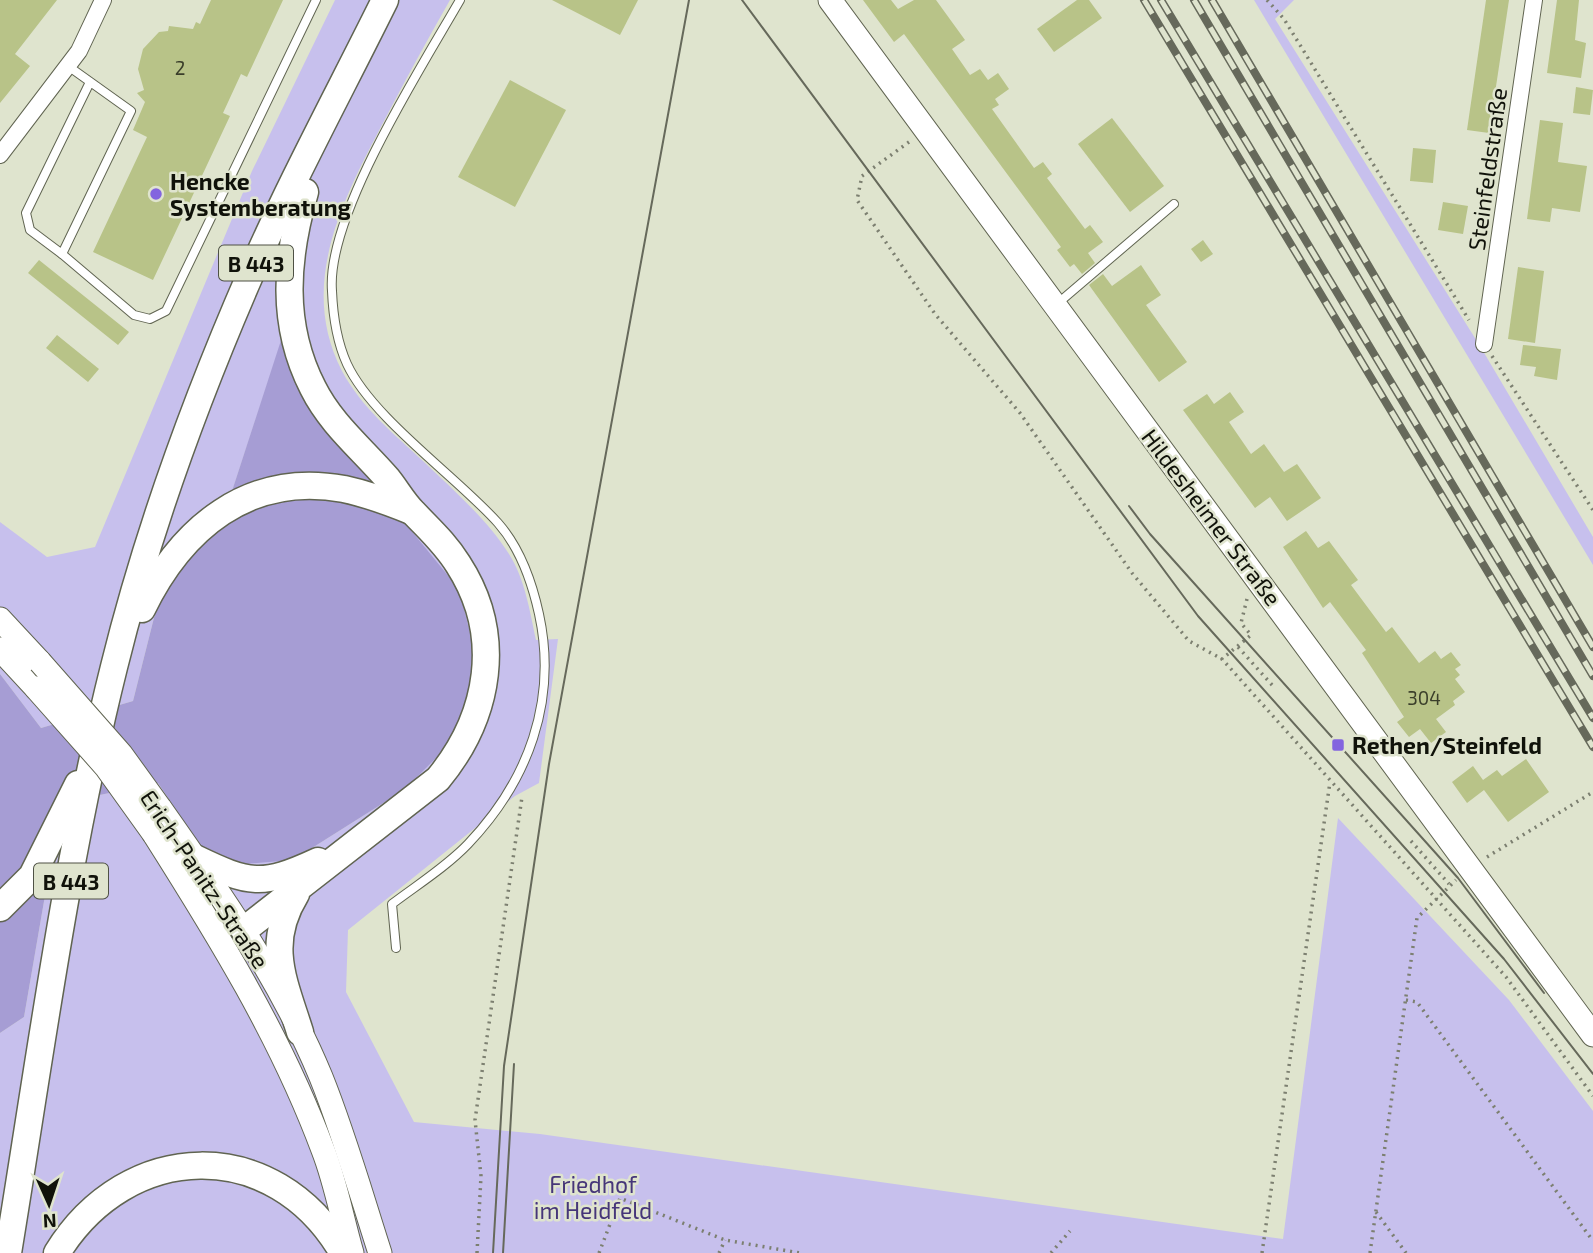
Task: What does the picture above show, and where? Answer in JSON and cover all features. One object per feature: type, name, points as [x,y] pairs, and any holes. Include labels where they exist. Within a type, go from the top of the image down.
[{"type":"main road","name":"B 443","points":[[8,1253],[71,881],[98,741],[114,667],[138,582],[195,410],[252,270],[385,0]]},
{"type":"main road","name":"Hildesheimer Straße","points":[[830,0],[1593,1035]]},
{"type":"main road","points":[[233,935],[298,890],[354,844],[409,805],[438,779],[458,755],[474,724],[484,694],[487,661],[485,630],[476,596],[458,563],[432,529],[412,511],[329,414],[313,388],[293,331],[288,269],[292,235],[326,119]]},
{"type":"main road","points":[[114,667],[150,592],[174,554],[198,527],[229,508],[264,492],[305,486],[343,489],[412,511]]},
{"type":"main road","name":"Erich-Panitz-Straße","points":[[0,619],[121,754],[195,858],[233,935],[324,1152],[352,1253]]},
{"type":"main road","name":"Erich-Panitz-Straße","points":[[0,649],[106,767],[154,834],[233,935],[300,1032],[345,1144],[380,1253]]},
{"type":"main road","points":[[0,908],[32,876],[98,741]]},
{"type":"main road","points":[[195,858],[243,879],[263,880],[288,875],[354,844]]},
{"type":"main road","points":[[298,890],[280,925],[278,946],[281,972],[300,1032]]},
{"type":"main road","points":[[57,1253],[71,1231],[99,1200],[130,1181],[164,1169],[207,1165],[244,1172],[273,1182],[308,1207],[343,1253]]},
{"type":"street","points":[[0,155],[79,51],[103,0]]},
{"type":"street","name":"Steinfeldstraße","points":[[1484,344],[1534,0]]},
{"type":"lane","points":[[90,82],[26,213],[30,230],[134,315],[150,318],[166,311],[316,0]]},
{"type":"lane","points":[[396,948],[393,904],[467,845],[500,805],[523,768],[539,725],[547,675],[543,634],[535,596],[519,553],[499,523],[379,407],[361,386],[347,365],[337,333],[331,288],[337,243],[351,203],[413,82],[460,0]]},
{"type":"lane","points":[[62,254],[131,111],[68,66]]},
{"type":"lane","points":[[1055,306],[1174,204]]},
{"type":"path","points":[[1267,0],[1284,19],[1484,344],[1593,510]]},
{"type":"path","points":[[926,131],[862,176],[857,200],[935,314],[1020,413],[1132,573],[1189,640],[1222,659],[1506,977],[1593,1096]]},
{"type":"path","points":[[1222,659],[1251,635],[1241,623],[1241,613],[1256,577]]},
{"type":"path","points":[[1238,647],[1273,685]]},
{"type":"path","points":[[477,1253],[481,1175],[475,1120],[521,816],[523,768]]},
{"type":"path","points":[[1262,1253],[1330,782]]},
{"type":"path","points":[[1472,868],[1593,792]]},
{"type":"path","points":[[1411,841],[1450,884]]},
{"type":"path","points":[[1370,1253],[1416,918],[1435,897]]},
{"type":"path","points":[[1406,1000],[1417,1002],[1593,1241]]},
{"type":"path","points":[[599,1253],[620,1198],[724,1240],[800,1253]]},
{"type":"path","points":[[1376,1212],[1406,1253]]},
{"type":"path","points":[[1051,1253],[1070,1231]]},
{"type":"path","points":[[719,1253],[724,1240]]},
{"type":"green space","name":"Friedhof im Heidfeld","points":[[335,0],[450,0],[369,150],[341,211],[325,274],[324,306],[329,338],[342,371],[368,408],[469,505],[509,554],[526,596],[536,640],[558,639],[539,783],[515,796],[348,930],[346,992],[414,1122],[540,1134],[1283,1239],[1338,818],[1509,1000],[1593,1111],[1593,1253],[0,1253],[0,1033],[24,1017],[61,803],[158,783],[199,845],[293,860],[404,790],[320,419],[284,333],[221,525],[163,582],[133,701],[41,728],[0,674],[0,522],[47,557],[95,547],[252,171]]},
{"type":"green space","points":[[1254,0],[1294,0],[1275,19],[1480,346],[1593,537],[1593,565]]},
{"type":"shaded area","points":[[284,331],[320,419],[459,589],[475,653],[468,703],[448,746],[404,790],[293,860],[233,865],[199,845],[158,783],[61,803],[24,1017],[0,1033],[0,674],[41,728],[133,701],[163,582],[221,525]]},
{"type":"building","points":[[0,0],[57,0],[15,54],[30,66],[0,103]]},
{"type":"building","name":"Hencke Systemberatung","points":[[211,0],[283,0],[247,77],[241,74],[223,113],[230,116],[153,280],[93,252],[147,137],[133,130],[145,102],[137,93],[144,90],[138,69],[143,49],[159,32],[168,31],[169,26],[193,29],[196,22],[200,24]]},
{"type":"building","points":[[552,0],[638,0],[620,35]]},
{"type":"building","points":[[863,0],[891,0],[898,9],[914,0],[936,0],[965,40],[952,49],[970,75],[980,69],[988,80],[998,73],[1009,89],[995,99],[999,105],[992,109],[1034,168],[1043,162],[1052,174],[1047,178],[1085,229],[1090,225],[1103,242],[1088,253],[1095,263],[1082,274],[1074,264],[1070,267],[1057,250],[1061,247],[904,34],[894,42]]},
{"type":"building","points":[[1077,0],[1089,0],[1102,18],[1054,52],[1037,29]]},
{"type":"building","points":[[1486,0],[1509,0],[1489,133],[1467,130]]},
{"type":"building","points":[[1557,0],[1579,0],[1575,40],[1586,43],[1581,78],[1547,73]]},
{"type":"building","points":[[510,80],[566,110],[515,207],[458,177]]},
{"type":"building","points":[[1576,87],[1593,90],[1590,115],[1573,113]]},
{"type":"building","points":[[1112,118],[1164,186],[1130,212],[1078,144]]},
{"type":"building","points":[[1540,120],[1563,123],[1558,162],[1587,166],[1580,212],[1552,208],[1550,222],[1527,219]]},
{"type":"building","points":[[1413,148],[1436,150],[1433,183],[1410,181]]},
{"type":"building","points":[[1443,202],[1468,206],[1463,234],[1438,230]]},
{"type":"building","points":[[1203,240],[1213,254],[1201,262],[1191,249]]},
{"type":"building","points":[[39,260],[129,332],[118,345],[28,273]]},
{"type":"building","points":[[1141,265],[1161,295],[1146,305],[1187,362],[1159,382],[1089,285],[1103,274],[1112,286]]},
{"type":"building","points":[[1518,267],[1544,271],[1535,343],[1508,339]]},
{"type":"building","points":[[57,335],[99,369],[88,382],[46,348]]},
{"type":"building","points":[[1523,345],[1561,349],[1557,380],[1534,376],[1536,367],[1520,365]]},
{"type":"building","points":[[1230,392],[1244,412],[1229,422],[1251,454],[1264,444],[1284,472],[1297,464],[1321,498],[1287,521],[1270,497],[1255,508],[1183,410],[1207,394],[1214,404]]},
{"type":"building","points":[[1306,531],[1318,548],[1329,541],[1358,580],[1351,585],[1386,632],[1392,627],[1419,663],[1435,651],[1441,659],[1451,652],[1461,665],[1455,669],[1460,675],[1455,679],[1465,692],[1453,701],[1455,705],[1436,719],[1446,732],[1431,743],[1420,729],[1409,737],[1397,722],[1404,717],[1362,653],[1366,650],[1330,602],[1323,608],[1283,547]]},
{"type":"building","points":[[1526,759],[1549,792],[1508,822],[1484,790],[1467,803],[1452,782],[1473,766],[1483,780],[1497,770],[1502,776]]},
{"type":"tram line","points":[[493,1253],[504,1066],[549,764],[689,0]]},
{"type":"tram line","points":[[742,0],[1198,616],[1504,959],[1593,1074]]},
{"type":"tram line","points":[[1129,506],[1150,534],[1458,878],[1544,993]]},
{"type":"tram line","points":[[503,1253],[514,1064]]},
{"type":"railway","points":[[1144,0],[1593,747]]},
{"type":"railway","points":[[1161,0],[1593,718]]},
{"type":"railway","points":[[1194,0],[1593,676]]},
{"type":"railway","points":[[1212,0],[1593,647]]},
{"type":"place","name":"Hencke Systemberatung","points":[[156,194]]},
{"type":"place","name":"Rethen/Steinfeld","points":[[1338,745]]}]
